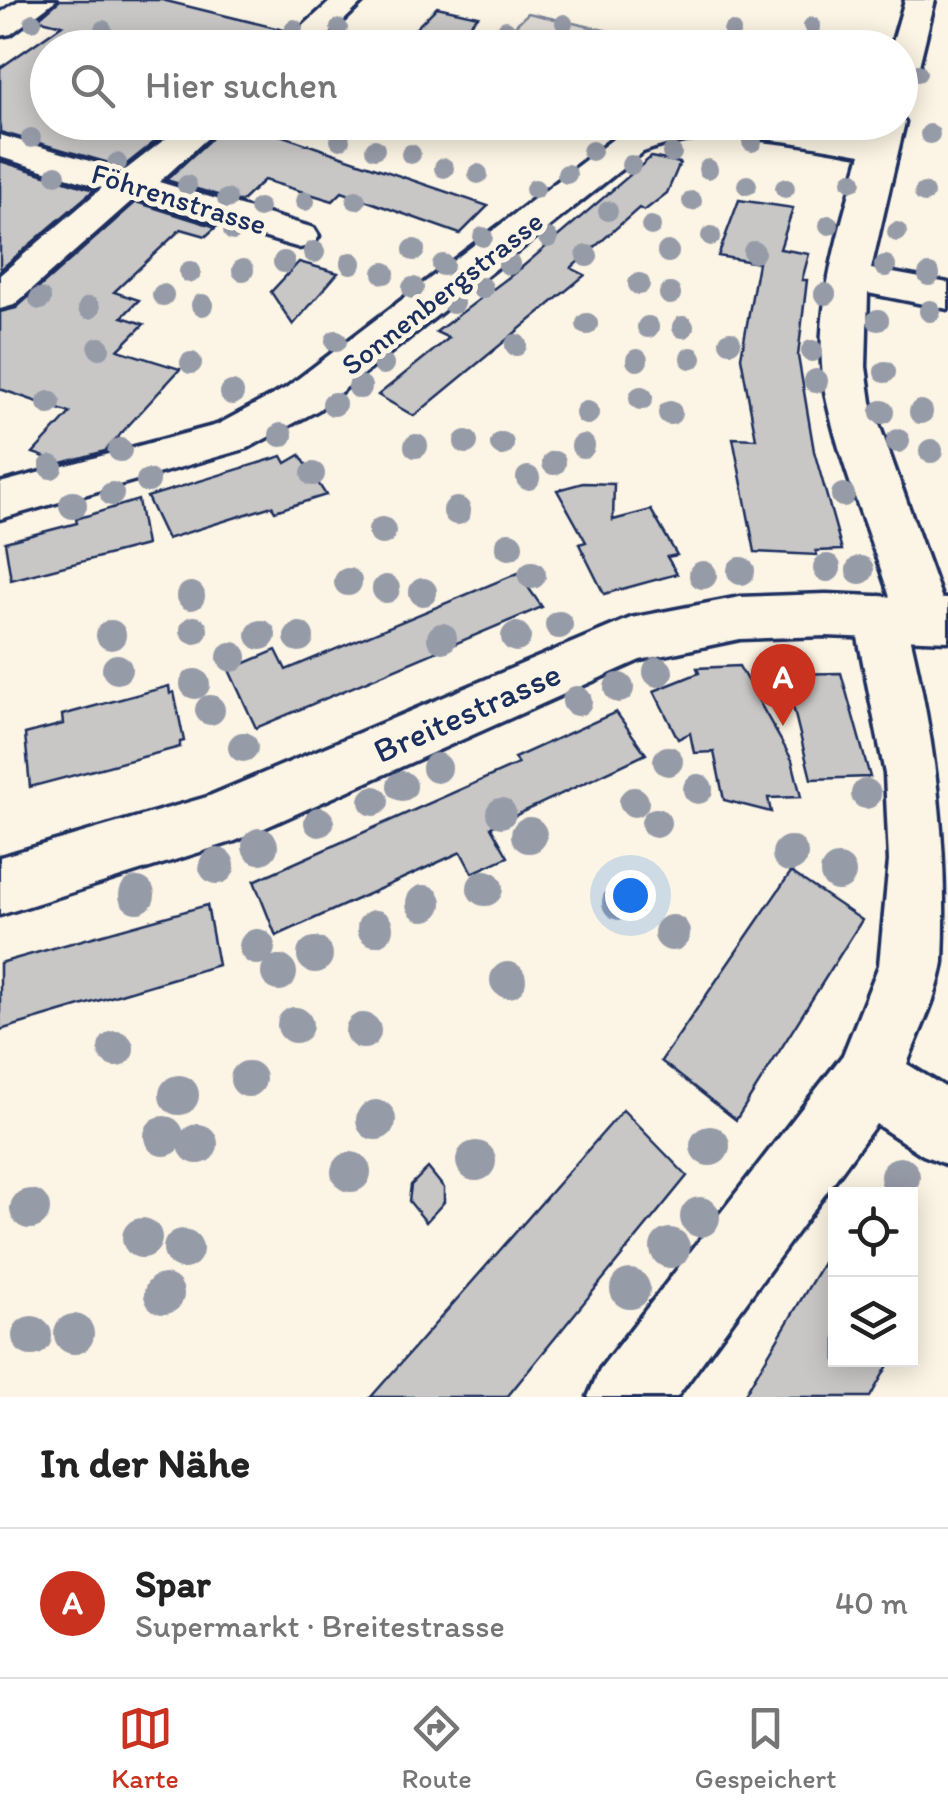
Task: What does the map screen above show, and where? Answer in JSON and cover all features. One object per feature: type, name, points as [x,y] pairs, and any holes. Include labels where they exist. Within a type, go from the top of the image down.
[{"type":"street","points":[[0,27],[41,0]]},
{"type":"street","points":[[316,30],[350,0]]},
{"type":"street","points":[[912,30],[920,0]]},
{"type":"street","points":[[0,296],[187,140]]},
{"type":"street","name":"Sonnenbergstrasse","points":[[0,501],[232,438],[302,399],[638,140]]},
{"type":"street","points":[[628,1397],[868,1078],[911,965],[919,861],[914,774],[917,619],[849,402],[842,366],[842,326],[850,277],[884,140]]},
{"type":"street","name":"Föhrenstrasse","points":[[0,146],[300,236]]},
{"type":"street","points":[[850,277],[948,296]]},
{"type":"street","name":"Breitestrasse","points":[[0,886],[214,822],[632,640],[740,618],[917,619]]},
{"type":"street","points":[[868,1078],[948,1130]]},
{"type":"shaded area","points":[[528,13],[604,30],[510,30]]},
{"type":"building","points":[[60,0],[162,0],[284,30],[55,30],[62,25],[38,19]]},
{"type":"building","points":[[437,7],[478,16],[464,30],[414,30]]},
{"type":"building","points":[[30,47],[30,140],[157,140],[123,167],[0,132],[0,68]]},
{"type":"building","points":[[209,140],[295,140],[488,206],[460,234],[342,192],[333,201],[264,180],[241,202],[166,180]]},
{"type":"building","points":[[651,157],[680,163],[667,193],[644,211],[639,208],[571,268],[585,275],[414,416],[378,395],[449,338],[436,332],[521,268]]},
{"type":"building","points":[[0,161],[94,190],[0,270]]},
{"type":"building","points":[[739,200],[793,208],[780,249],[809,254],[802,280],[807,280],[798,356],[814,451],[842,550],[816,551],[817,555],[755,552],[733,438],[756,439],[741,357],[758,263],[718,256]]},
{"type":"building","points":[[136,202],[216,227],[206,236],[181,229],[114,292],[139,300],[122,317],[144,324],[118,350],[180,369],[105,451],[62,463],[33,453],[70,413],[0,389],[0,312],[16,308]]},
{"type":"building","points":[[299,262],[338,273],[293,325],[271,292]]},
{"type":"building","points":[[300,455],[326,495],[275,511],[272,506],[167,539],[147,497],[282,456],[286,463]]},
{"type":"building","points":[[583,483],[614,484],[613,520],[651,510],[677,555],[667,557],[677,574],[604,594],[579,544],[586,542],[557,490]]},
{"type":"building","points":[[138,500],[146,545],[11,580],[5,542],[77,523],[76,519]]},
{"type":"building","points":[[518,573],[542,607],[256,728],[229,670],[276,650],[286,670]]},
{"type":"building","points":[[739,666],[792,760],[801,797],[768,798],[771,812],[724,800],[714,752],[694,753],[690,733],[678,739],[654,691],[699,673],[697,668]]},
{"type":"building","points":[[841,673],[870,777],[811,779],[785,674]]},
{"type":"building","points":[[169,686],[170,694],[174,692],[184,741],[180,747],[30,787],[25,734],[63,724],[62,715]]},
{"type":"building","points":[[616,712],[646,754],[491,827],[508,857],[472,873],[461,852],[276,936],[254,881],[518,764],[514,758]]},
{"type":"building","points":[[791,872],[862,920],[736,1120],[661,1061]]},
{"type":"building","points":[[207,905],[218,965],[0,1030],[0,963]]},
{"type":"building","points":[[623,1110],[687,1176],[507,1397],[371,1397]]},
{"type":"building","points":[[428,1168],[444,1188],[444,1202],[426,1222],[409,1201],[411,1185]]},
{"type":"building","points":[[828,1254],[828,1367],[887,1367],[870,1397],[743,1397]]},
{"type":"place","name":"Spar","points":[[783,726]]}]
